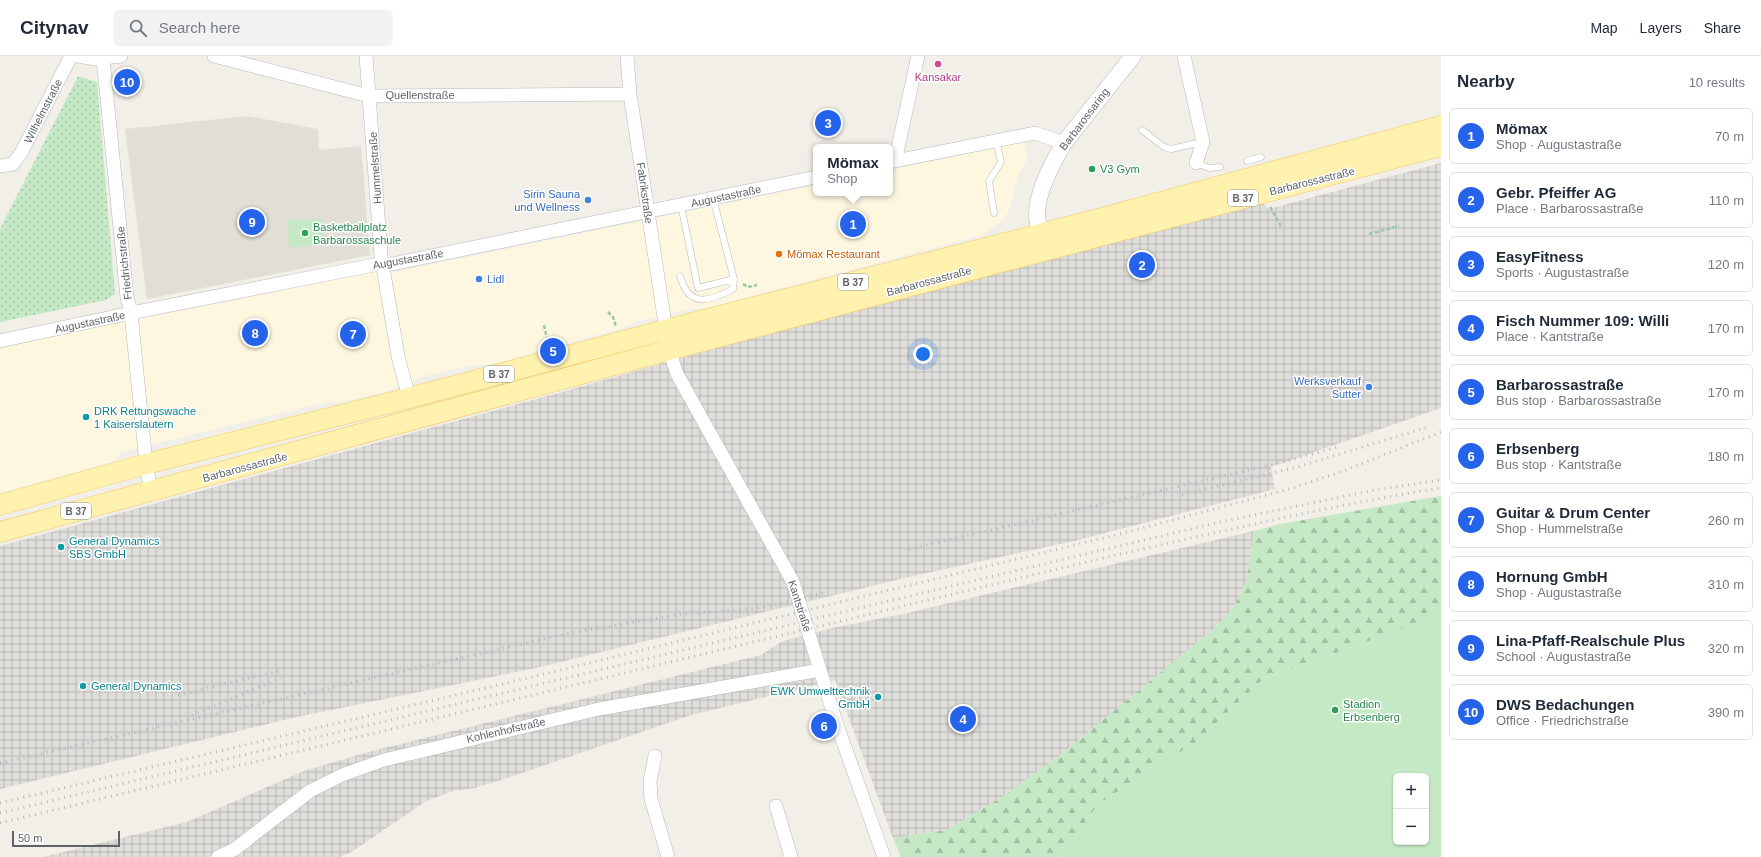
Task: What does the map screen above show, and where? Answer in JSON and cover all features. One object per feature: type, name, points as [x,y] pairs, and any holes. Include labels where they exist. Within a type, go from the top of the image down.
[{"type":"main road","name":"Barbarossastraße","points":[[0,532],[669,350],[1441,126]]},
{"type":"main road","name":"Barbarossastraße","points":[[0,505],[146,464],[409,398],[665,330],[1043,242],[1441,146]]},
{"type":"street","name":"Wilhelmstraße","points":[[6,165],[21,153],[71,56]]},
{"type":"street","points":[[78,56],[103,59],[121,56]]},
{"type":"street","name":"Quellenstraße","points":[[214,56],[369,96],[630,94]]},
{"type":"street","name":"Hummelstraße","points":[[366,56],[383,265],[398,356],[409,398]]},
{"type":"street","name":"Fabrikstraße","points":[[627,56],[630,94],[669,350]]},
{"type":"street","points":[[918,56],[893,161],[1036,133],[1064,143]]},
{"type":"street","name":"Barbarossaring","points":[[1043,242],[1037,216],[1039,199],[1046,179],[1064,143],[1133,56]]},
{"type":"street","points":[[1184,56],[1203,142],[1196,163]]},
{"type":"street","name":"Friedrichstraße","points":[[103,59],[127,296],[131,313],[146,464],[151,491]]},
{"type":"street","name":"Augustastraße","points":[[0,341],[131,313],[374,265],[392,264],[813,178]]},
{"type":"street","name":"Kantstraße","points":[[669,350],[677,374],[793,582],[853,773],[882,856]]},
{"type":"street","name":"Kohlenhofstraße","points":[[218,857],[235,849],[310,791],[342,775],[384,760],[598,709],[820,670]]},
{"type":"street","points":[[655,756],[650,780],[651,799],[668,857]]},
{"type":"street","points":[[776,806],[791,857]]},
{"type":"lane","points":[[1142,130],[1164,146],[1172,149],[1203,142]]},
{"type":"lane","points":[[994,212],[989,181],[1001,162],[996,140]]},
{"type":"lane","points":[[1246,161],[1261,157]]},
{"type":"lane","points":[[1196,163],[1209,168],[1220,167]]},
{"type":"lane","points":[[680,276],[687,293],[693,298],[700,300],[725,293],[733,289],[734,279],[713,198]]},
{"type":"lane","points":[[681,205],[698,288],[734,279]]},
{"type":"path","points":[[1268,205],[1281,226]]},
{"type":"path","points":[[1369,234],[1399,226]]},
{"type":"path","points":[[608,312],[613,317],[615,324]]},
{"type":"path","points":[[544,325],[548,343]]},
{"type":"shaded area","points":[[247,116],[318,129],[319,150],[361,146],[370,255],[147,299],[125,129]]},
{"type":"shaded area","points":[[1024,142],[1027,159],[1018,176],[1010,207],[1005,218],[996,226],[978,236],[703,309],[691,309],[638,321],[622,328],[489,365],[470,365],[424,376],[385,392],[349,400],[319,404],[121,452],[112,462],[0,493],[0,347],[357,272],[396,272],[813,186],[813,196],[893,196],[893,169]]},
{"type":"shaded area","points":[[1441,163],[1441,408],[1271,467],[1275,489],[1074,541],[913,576],[540,667],[292,718],[0,789],[0,546],[562,392],[992,269],[1259,197],[1268,209]]},
{"type":"shaded area","points":[[1254,531],[1247,580],[1234,607],[1216,627],[1059,756],[1002,797],[947,830],[893,838],[835,680],[691,715],[507,778],[475,788],[453,791],[426,801],[353,851],[340,857],[43,857],[187,822],[304,771],[368,752],[761,655],[783,641],[833,628],[903,614]]},
{"type":"green space","points":[[78,76],[97,82],[115,294],[106,300],[0,322],[0,229]]},
{"type":"green space","name":"Basketballplatz Barbarossaschule","points":[[322,219],[323,245],[289,247],[288,220]]},
{"type":"green space","points":[[1441,496],[1441,615],[1263,679],[1196,742],[1098,804],[1062,857],[901,857],[893,838],[947,830],[1002,797],[1059,756],[1216,627],[1234,607],[1247,580],[1254,531],[1280,524]]},
{"type":"green space","name":"Stadion Erbsenberg","points":[[1441,615],[1441,857],[1062,857],[1098,804],[1196,742],[1263,679]]},
{"type":"railway","points":[[1182,495],[1301,466],[1428,427]]},
{"type":"railway","points":[[0,803],[536,676],[1124,533],[1293,488],[1346,470],[1441,432]]},
{"type":"railway","points":[[909,549],[1275,464],[1338,447]]},
{"type":"railway","points":[[0,813],[1220,522],[1380,489],[1441,480]]},
{"type":"railway","points":[[0,823],[1116,555],[1319,510],[1441,488]]},
{"type":"railway","points":[[0,763],[570,633],[683,614],[741,610],[775,605],[823,593]]},
{"type":"railway","points":[[178,695],[279,671]]},
{"type":"railway","points":[[192,715],[281,678]]},
{"type":"place","name":"Kansakar","points":[[938,64]]},
{"type":"place","name":"DWS Bedachungen","points":[[127,82]]},
{"type":"place","name":"EasyFitness","points":[[828,123]]},
{"type":"place","name":"V3 Gym","points":[[1092,169]]},
{"type":"place","name":"Sirin Sauna und Wellness","points":[[588,200]]},
{"type":"place","name":"Lina-Pfaff-Realschule Plus","points":[[252,222]]},
{"type":"place","name":"Mömax","points":[[853,224]]},
{"type":"place","name":"Basketballplatz Barbarossaschule","points":[[305,233]]},
{"type":"place","name":"Mömax Restaurant","points":[[779,254]]},
{"type":"place","name":"Gebr. Pfeiffer AG","points":[[1142,265]]},
{"type":"place","name":"Lidl","points":[[479,279]]},
{"type":"place","name":"Hornung GmbH","points":[[255,333]]},
{"type":"place","name":"Guitar & Drum Center","points":[[353,334]]},
{"type":"place","name":"Barbarossastraße","points":[[553,351]]},
{"type":"place","name":"Werksverkauf Sutter","points":[[1369,387]]},
{"type":"place","name":"DRK Rettungswache 1 Kaiserslautern","points":[[86,417]]},
{"type":"place","name":"General Dynamics SBS GmbH","points":[[61,547]]},
{"type":"place","name":"General Dynamics","points":[[83,686]]},
{"type":"place","name":"EWK Umwelttechnik GmbH","points":[[878,697]]},
{"type":"place","name":"Stadion Erbsenberg","points":[[1335,710]]},
{"type":"place","name":"Fisch Nummer 109: Willi","points":[[963,719]]},
{"type":"place","name":"Erbsenberg","points":[[824,726]]}]
